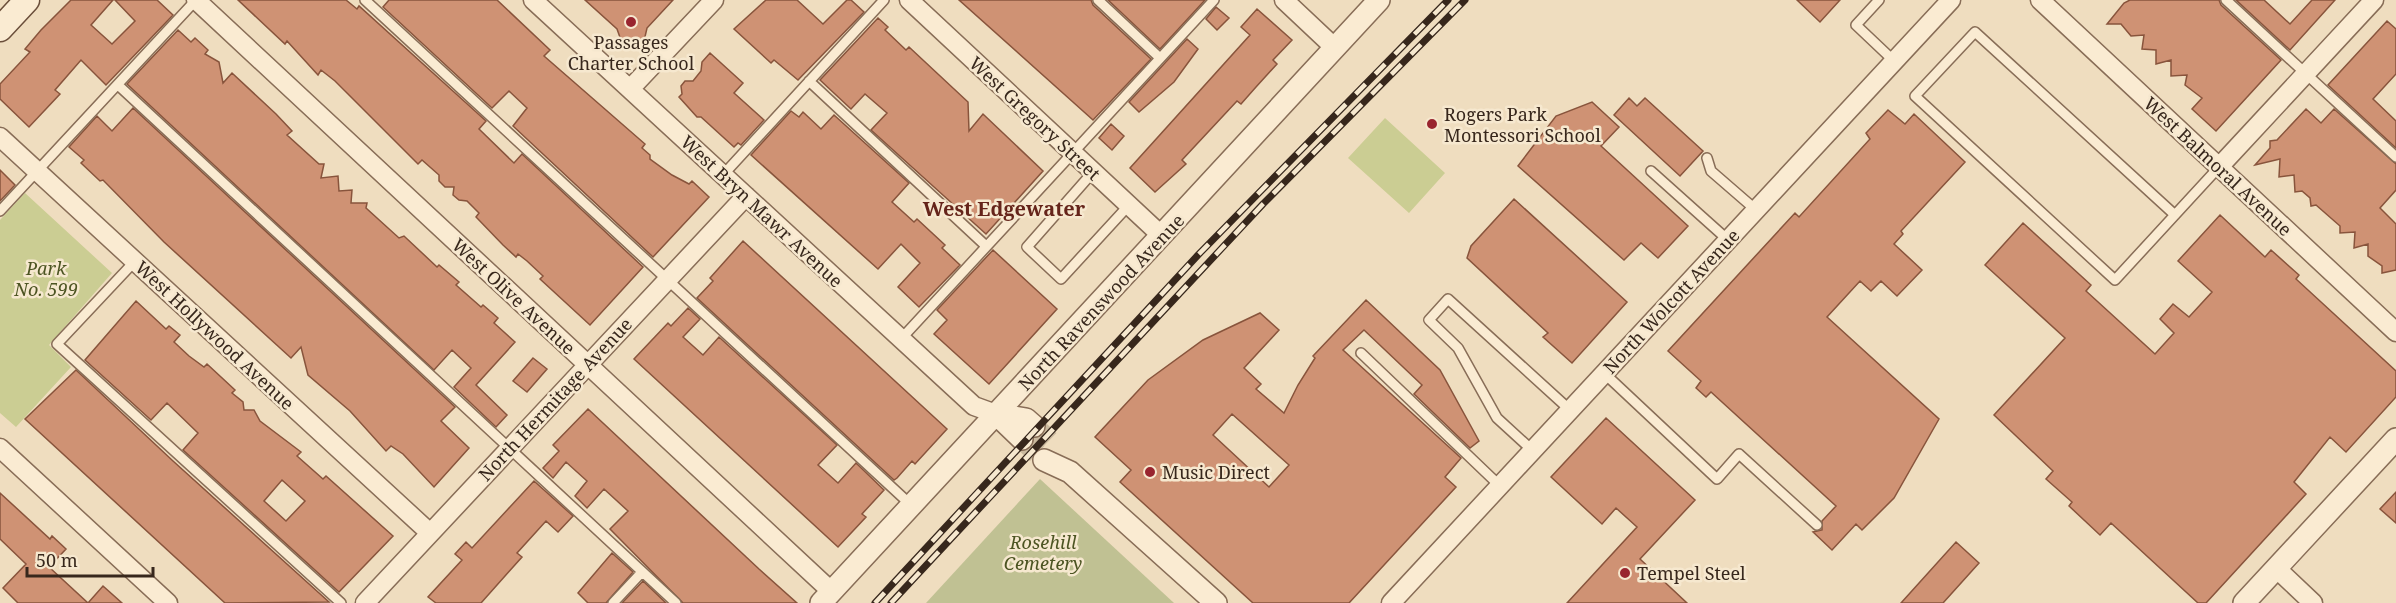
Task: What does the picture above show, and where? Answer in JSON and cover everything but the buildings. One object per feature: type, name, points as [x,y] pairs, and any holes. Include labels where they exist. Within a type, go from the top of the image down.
[{"type":"main road","points":[[0,30],[27,0]]},
{"type":"street","name":"West Olive Avenue","points":[[196,0],[588,365],[826,597]]},
{"type":"street","name":"West Bryn Mawr Avenue","points":[[533,0],[974,406],[996,414],[1026,418],[1028,433]]},
{"type":"street","points":[[630,89],[714,0]]},
{"type":"street","name":"West Gregory Street","points":[[909,0],[1162,236]]},
{"type":"street","points":[[1284,0],[1335,48]]},
{"type":"street","name":"North Ravenswood Avenue","points":[[826,597],[1379,0]]},
{"type":"street","name":"North Wolcott Avenue","points":[[1391,603],[1951,0]]},
{"type":"street","name":"West Balmoral Avenue","points":[[2040,0],[2396,332]]},
{"type":"street","points":[[2219,167],[2374,0]]},
{"type":"street","name":"West Hollywood Avenue","points":[[0,137],[430,533]]},
{"type":"street","name":"North Hermitage Avenue","points":[[364,603],[746,196]]},
{"type":"street","points":[[2244,603],[2396,439]]},
{"type":"street","points":[[0,448],[168,603]]},
{"type":"street","points":[[1050,454],[1216,603]]},
{"type":"street","points":[[2276,568],[2313,603]]},
{"type":"lane","points":[[0,212],[196,0]]},
{"type":"lane","points":[[365,0],[911,505]]},
{"type":"lane","points":[[723,175],[884,0]]},
{"type":"lane","points":[[1098,0],[1160,58]]},
{"type":"lane","points":[[901,339],[1214,0]]},
{"type":"lane","points":[[1879,0],[1856,25],[1894,61]]},
{"type":"lane","points":[[2226,0],[2396,157]]},
{"type":"lane","points":[[2175,215],[1976,32],[1915,96],[2115,280],[2175,215],[2219,167]]},
{"type":"lane","points":[[809,81],[986,246]]},
{"type":"lane","points":[[117,85],[676,603]]},
{"type":"lane","points":[[1707,158],[1711,171],[1756,210]]},
{"type":"lane","points":[[1651,171],[1728,240]]},
{"type":"lane","points":[[1093,172],[1027,247],[1061,279],[1129,205]]},
{"type":"lane","points":[[135,261],[57,344],[341,603]]},
{"type":"lane","points":[[1532,450],[1497,418],[1458,348],[1429,320],[1448,298],[1570,410]]},
{"type":"lane","points":[[1361,352],[1500,486]]},
{"type":"lane","points":[[1604,373],[1717,478],[1739,454],[1816,525]]},
{"type":"lane","points":[[613,603],[642,572]]},
{"type":"green space","points":[[1385,118],[1445,173],[1409,213],[1348,158]]},
{"type":"green space","name":"Park No. 599","points":[[25,193],[112,273],[49,345],[71,367],[16,427],[0,413],[0,220]]},
{"type":"green space","name":"Rosehill Cemetery","points":[[1040,479],[1174,603],[926,603]]},
{"type":"tunnel","points":[[1034,426],[1056,447]]},
{"type":"tunnel","points":[[1022,439],[1044,460]]},
{"type":"railway","points":[[875,603],[1198,255],[1448,0]]},
{"type":"railway","points":[[891,603],[1263,204],[1465,0]]},
{"type":"place","name":"Passages Charter School","points":[[631,22]]},
{"type":"place","name":"Rogers Park Montessori School","points":[[1432,124]]},
{"type":"place","name":"Music Direct","points":[[1150,472]]},
{"type":"place","name":"Tempel Steel","points":[[1625,573]]},
{"type":"district","name":"West Edgewater","points":[[1004,208]]}]
